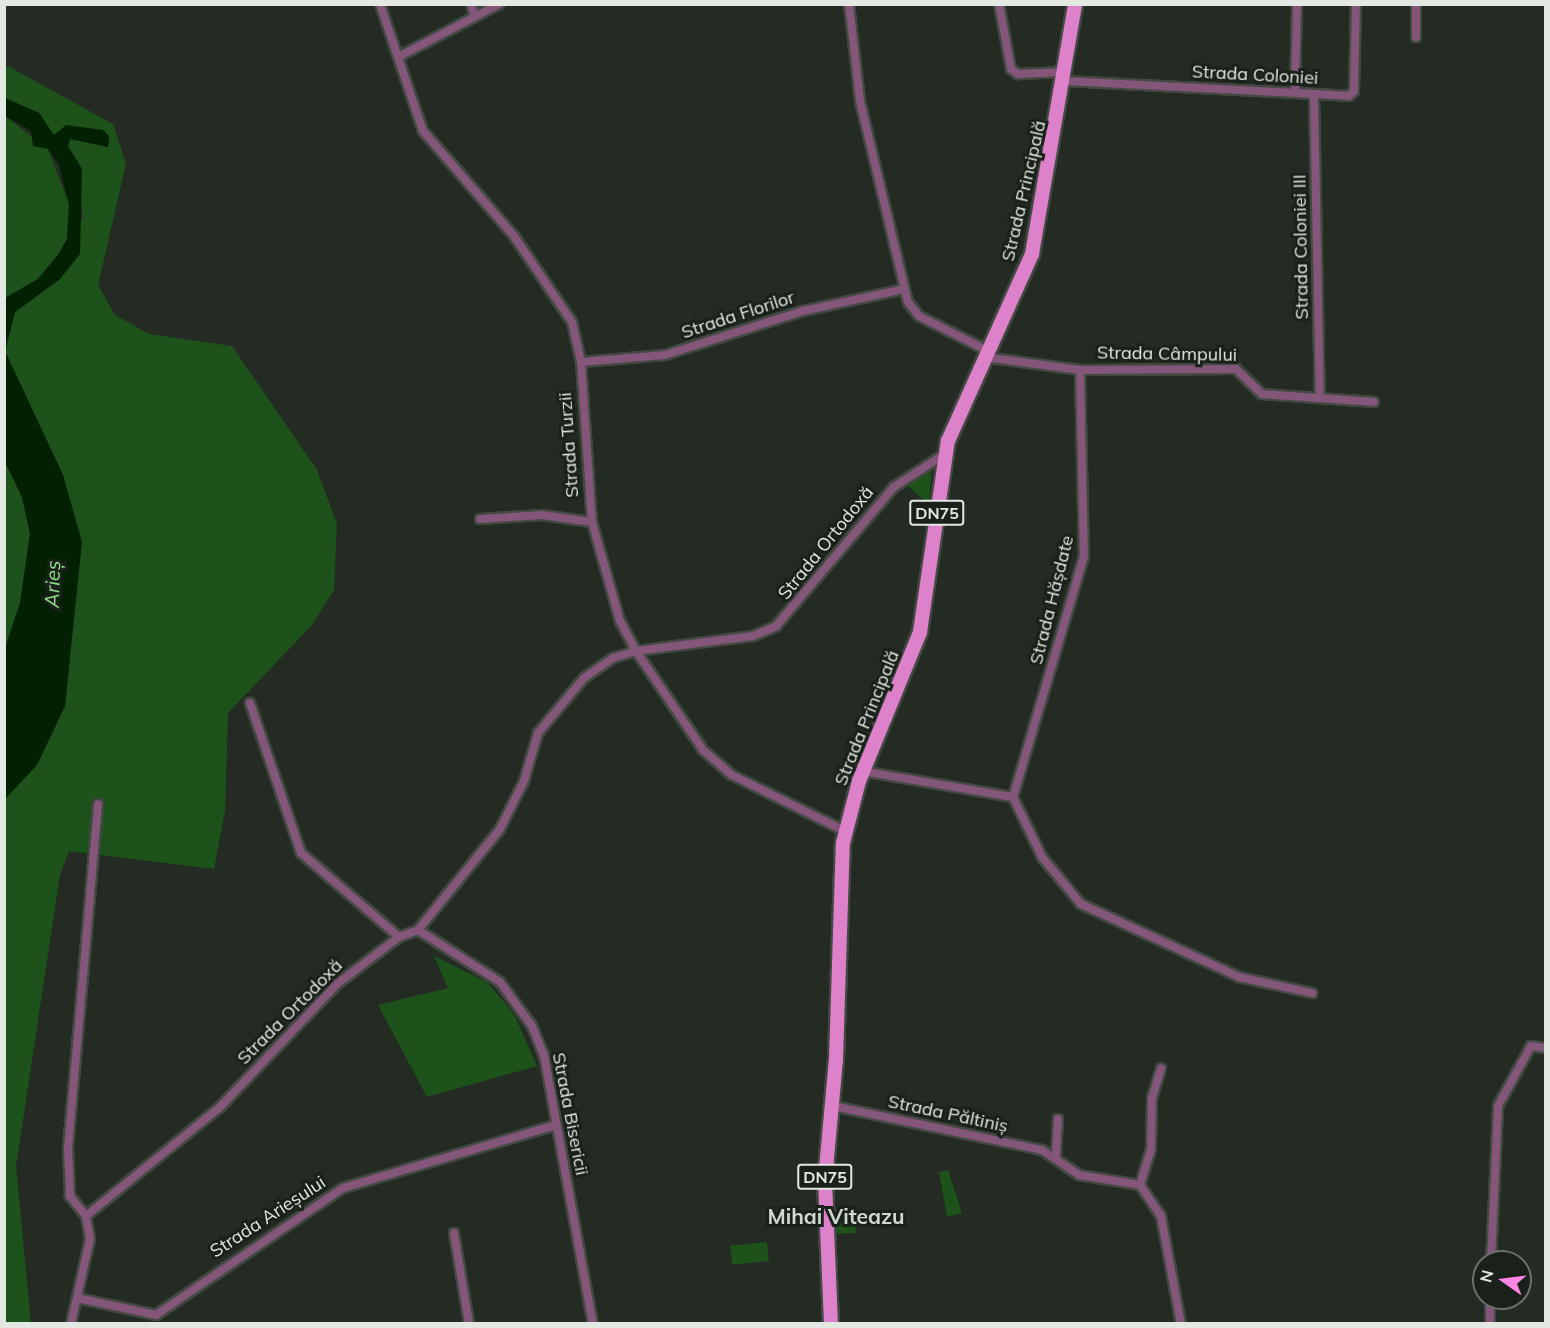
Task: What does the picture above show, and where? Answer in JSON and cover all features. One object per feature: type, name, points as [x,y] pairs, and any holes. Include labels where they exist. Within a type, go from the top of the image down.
[{"type":"main road","name":"Strada Principală","points":[[831,1323],[825,1180],[833,1106],[845,831],[862,771],[920,632],[945,454],[985,354],[1032,254],[1066,77],[1076,4]]},
{"type":"street","name":"Strada Turzii","points":[[380,4],[400,56],[423,131],[552,285],[572,322],[581,362],[585,484],[592,522],[620,621],[636,651],[703,750],[730,774],[845,831]]},
{"type":"street","points":[[471,4],[476,16]]},
{"type":"street","points":[[400,56],[499,4]]},
{"type":"street","points":[[849,4],[860,101],[904,289],[919,316],[985,354]]},
{"type":"street","name":"Strada Coloniei","points":[[999,4],[1011,69],[1018,74],[1314,95],[1354,91],[1356,4]]},
{"type":"street","points":[[1295,93],[1297,4]]},
{"type":"street","points":[[1416,4],[1416,37]]},
{"type":"street","name":"Strada Coloniei III","points":[[1314,95],[1320,398]]},
{"type":"street","name":"Strada Florilor","points":[[581,362],[665,355],[803,311],[904,289]]},
{"type":"street","name":"Strada Câmpului","points":[[985,354],[1080,370],[1236,369],[1262,394],[1374,402]]},
{"type":"street","name":"Strada Hășdate","points":[[1013,797],[1084,556],[1080,370]]},
{"type":"street","name":"Strada Ortodoxă","points":[[86,1216],[196,1129],[337,984],[399,937],[418,930],[500,829],[524,781],[538,733],[597,666],[636,651],[753,636],[776,626],[894,487],[945,454]]},
{"type":"street","points":[[480,519],[542,514],[592,522]]},
{"type":"street","points":[[250,703],[302,853],[399,937]]},
{"type":"street","points":[[862,771],[1013,797],[1042,857],[1081,904],[1239,976],[1312,993]]},
{"type":"street","points":[[71,1323],[90,1239],[86,1216],[70,1196],[68,1148],[98,804]]},
{"type":"street","name":"Strada Bisericii","points":[[418,930],[473,963],[514,997],[544,1055],[593,1323]]},
{"type":"street","points":[[1492,1250],[1498,1106],[1531,1046],[1545,1048]]},
{"type":"street","points":[[1161,1068],[1152,1098],[1151,1150],[1140,1185],[1161,1216],[1181,1323]]},
{"type":"street","name":"Strada Păltiniș","points":[[833,1106],[1056,1156],[1079,1175],[1140,1185]]},
{"type":"street","points":[[1056,1156],[1058,1119]]},
{"type":"street","name":"Strada Arieșului","points":[[77,1298],[156,1315],[343,1188],[556,1125]]},
{"type":"street","points":[[454,1233],[469,1323]]},
{"type":"green space","points":[[4,64],[113,124],[126,164],[98,285],[115,315],[149,334],[232,346],[317,470],[337,524],[334,590],[312,625],[228,713],[225,811],[214,869],[69,851],[60,875],[16,1166],[31,1324],[5,1323],[5,799],[37,764],[65,706],[76,590],[63,475],[5,352],[15,312],[60,279],[83,216],[78,183],[82,169],[68,146],[70,139],[108,147],[109,136],[54,136],[39,113],[5,98]]},
{"type":"green space","points":[[5,116],[48,149],[69,204],[67,239],[58,255],[38,279],[5,298]]},
{"type":"green space","points":[[5,462],[22,497],[30,534],[20,603],[5,648]]},
{"type":"green space","points":[[932,466],[929,504],[905,484]]},
{"type":"green space","points":[[434,956],[487,982],[514,1014],[537,1066],[427,1097],[378,1005],[448,988]]},
{"type":"green space","points":[[948,1170],[962,1213],[947,1217],[939,1172]]},
{"type":"green space","points":[[855,1209],[856,1233],[832,1234],[831,1210]]},
{"type":"green space","points":[[767,1242],[769,1261],[732,1265],[730,1246]]},
{"type":"water","points":[[5,98],[39,113],[54,135],[66,125],[103,130],[109,136],[108,147],[70,139],[68,146],[82,169],[80,254],[60,279],[15,312],[5,351],[5,298],[38,279],[58,255],[67,239],[69,205],[59,165],[48,149],[33,146],[31,131],[5,116]]},
{"type":"water","name":"Arieș","points":[[5,351],[63,475],[82,542],[65,706],[37,765],[5,799],[5,648],[20,603],[30,534],[22,497],[5,462]]},
{"type":"district","name":"Mihai Viteazu","points":[[836,1216]]}]
